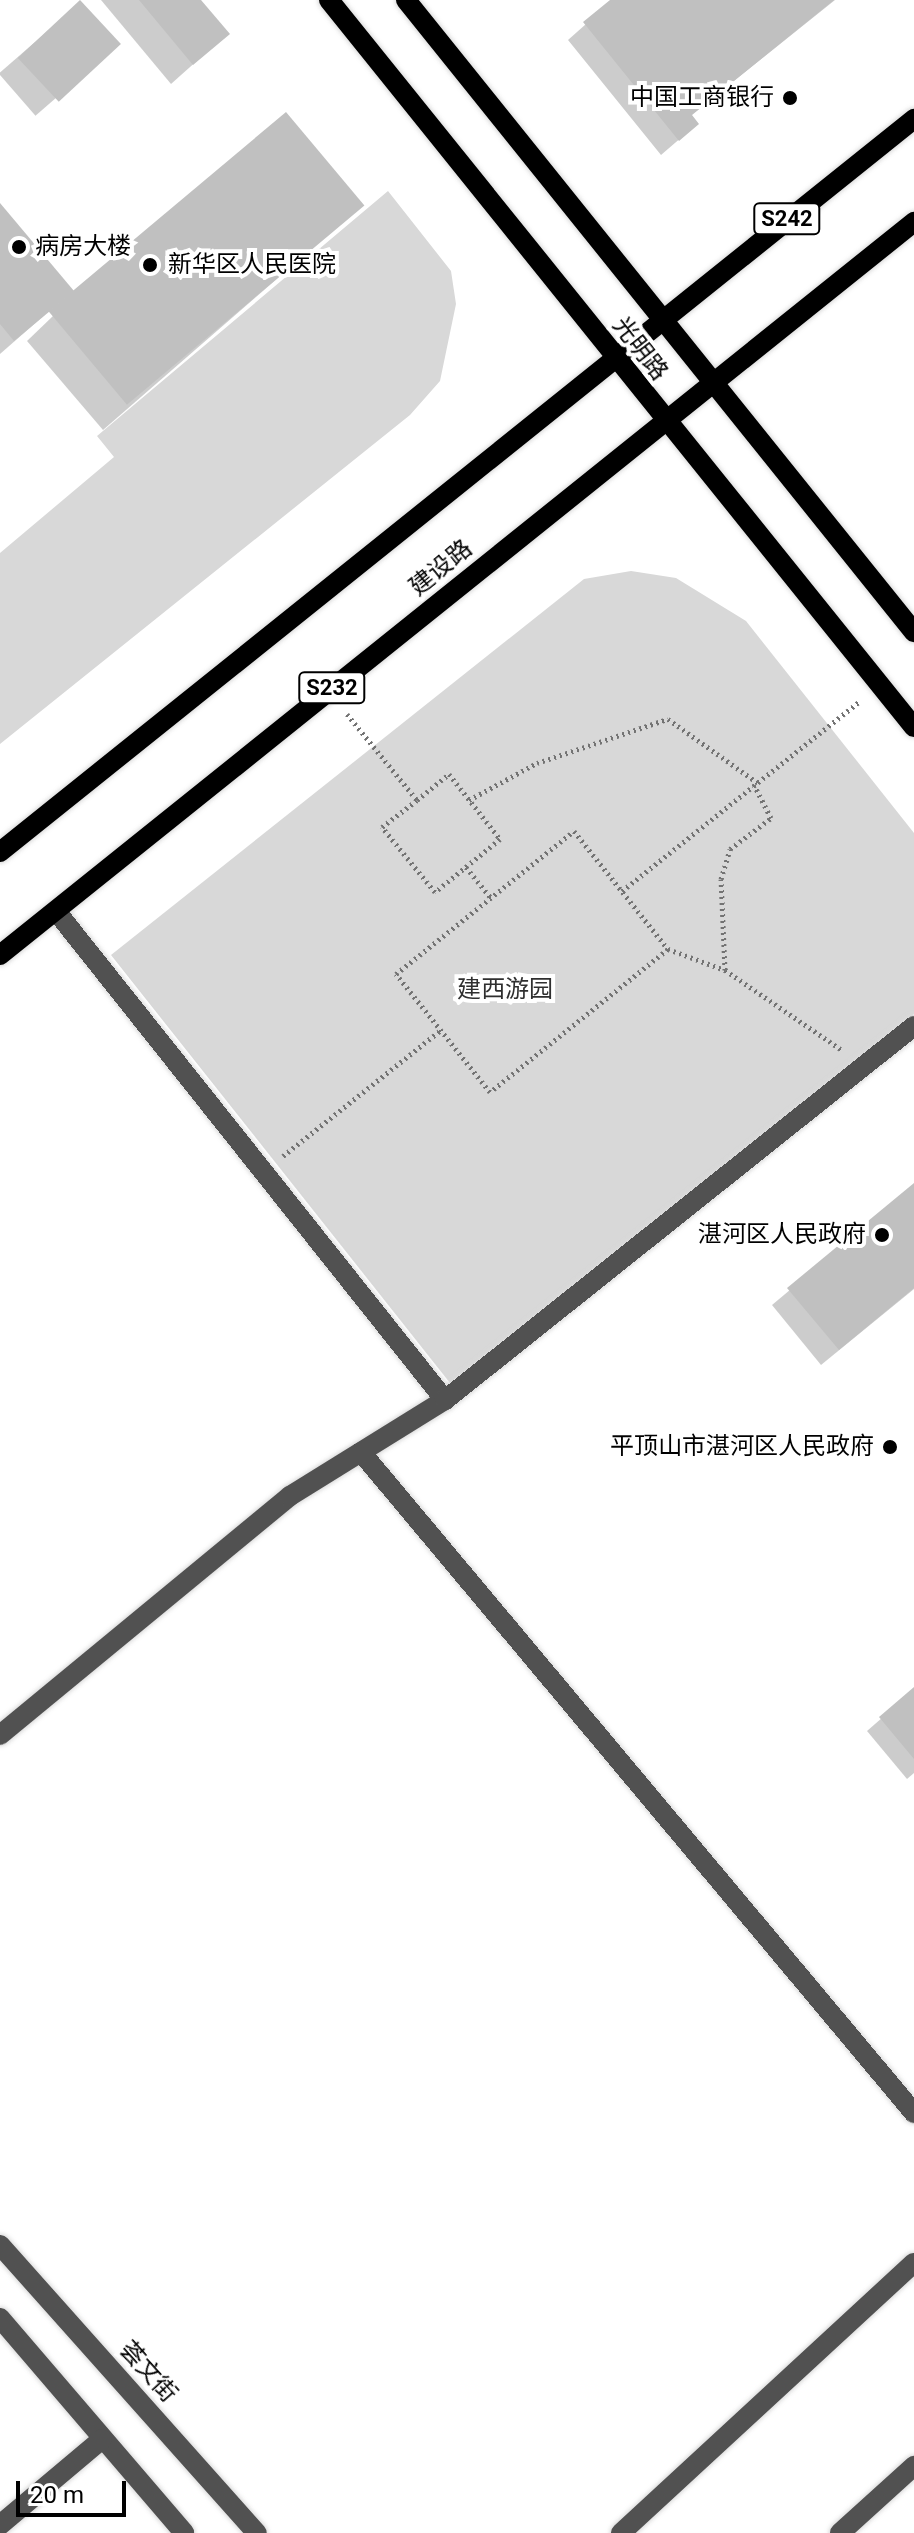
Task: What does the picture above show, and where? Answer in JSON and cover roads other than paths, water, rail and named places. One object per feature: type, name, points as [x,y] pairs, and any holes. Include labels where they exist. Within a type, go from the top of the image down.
[{"type":"main road","name":"光明路","points":[[329,0],[665,422],[914,727]]},
{"type":"main road","name":"光明路","points":[[406,0],[914,632]]},
{"type":"main road","name":"S242","points":[[661,319],[914,119]]},
{"type":"main road","name":"建设路","points":[[0,955],[914,222]]},
{"type":"main road","points":[[0,852],[661,319]]},
{"type":"street","points":[[56,911],[445,1400]]},
{"type":"street","points":[[0,1735],[290,1496],[445,1400],[914,1026]]},
{"type":"street","points":[[361,1452],[914,2113]]},
{"type":"street","name":"荟文街","points":[[0,2245],[257,2533]]},
{"type":"street","points":[[621,2533],[914,2263]]},
{"type":"street","points":[[0,2318],[184,2533]]},
{"type":"street","points":[[0,2525],[102,2439]]},
{"type":"street","points":[[840,2533],[914,2466]]},
{"type":"place","name":"中国工商银行","points":[[790,98]]},
{"type":"place","name":"病房大楼","points":[[19,247]]},
{"type":"place","name":"新华区人民医院","points":[[150,265]]},
{"type":"place","name":"湛河区人民政府","points":[[882,1235]]},
{"type":"place","name":"平顶山市湛河区人民政府","points":[[890,1447]]},
{"type":"park label","name":"建西游园","points":[[505,990]]}]
